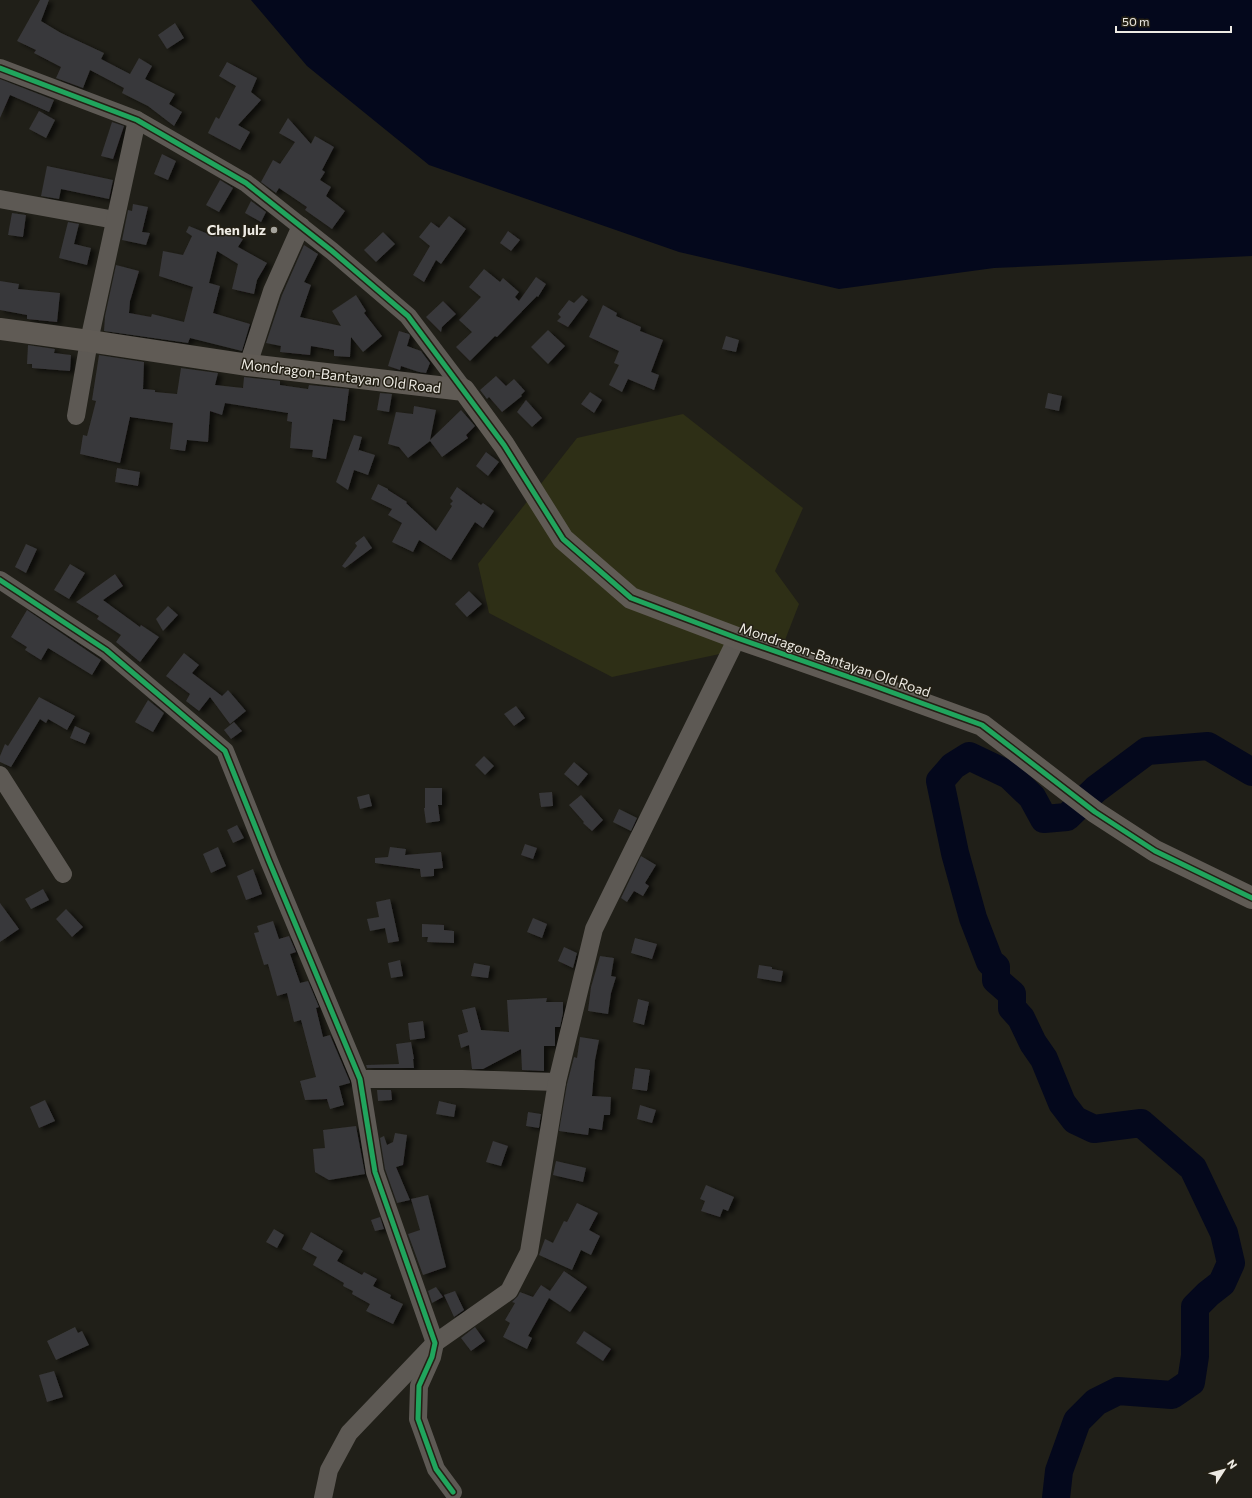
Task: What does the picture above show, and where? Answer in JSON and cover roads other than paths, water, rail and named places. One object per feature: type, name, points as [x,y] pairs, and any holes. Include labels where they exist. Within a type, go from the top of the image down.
[{"type":"street","points":[[0,68],[137,120],[246,183],[332,251],[408,316],[464,390]]},
{"type":"street","points":[[76,416],[89,341],[137,120]]},
{"type":"street","points":[[0,199],[115,220]]},
{"type":"street","points":[[248,366],[272,291],[301,226]]},
{"type":"street","name":"Mondragon-Bantayan Old Road","points":[[0,329],[89,341],[248,366],[464,390],[504,446],[564,539],[631,598],[737,638],[982,725],[1095,812],[1155,851],[1252,898]]},
{"type":"street","points":[[0,580],[106,650],[225,751],[360,1079],[374,1172],[435,1343],[432,1357],[419,1386],[418,1419],[436,1469],[453,1492]]},
{"type":"street","points":[[323,1498],[329,1470],[350,1433],[435,1343],[509,1291],[529,1252],[557,1082],[594,929],[737,638]]},
{"type":"street","points":[[0,775],[63,874]]},
{"type":"street","points":[[360,1079],[462,1079],[557,1082]]},
{"type":"water","points":[[251,0],[1252,0],[1252,256],[994,268],[839,289],[679,252],[429,165],[307,66]]},
{"type":"waterway","points":[[1056,1498],[1059,1471],[1077,1421],[1096,1402],[1118,1391],[1172,1395],[1191,1382],[1195,1356],[1195,1307],[1222,1283],[1231,1263],[1224,1233],[1193,1168],[1141,1123],[1094,1129],[1075,1120],[1062,1103],[1044,1059],[1033,1043],[1021,1018],[1012,1008],[1012,994],[996,980],[996,967],[990,962],[973,918],[955,853],[940,781],[953,766],[969,756],[1009,775],[1032,797],[1044,819],[1067,817],[1096,789],[1147,751],[1208,746],[1252,772]]},
{"type":"place","name":"Chen Julz","points":[[274,230]]}]
